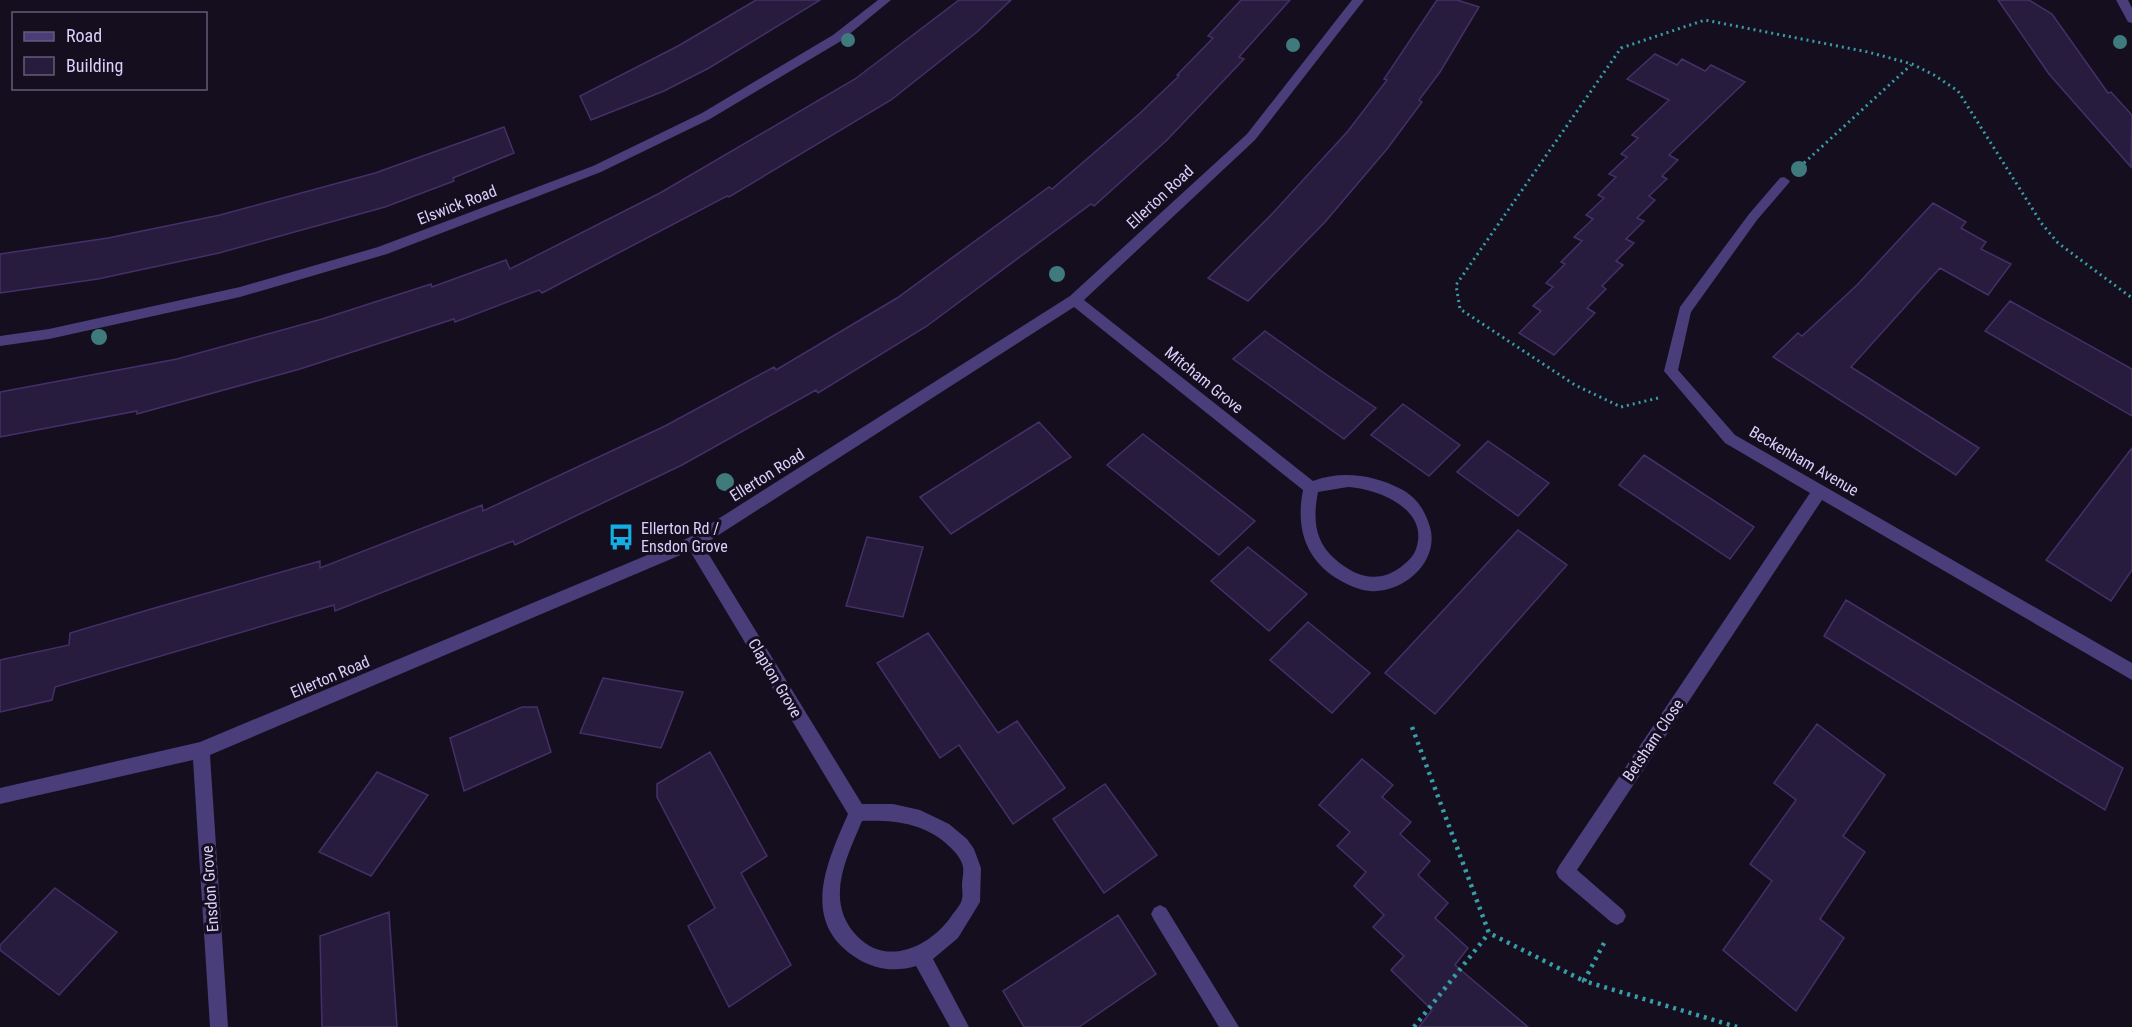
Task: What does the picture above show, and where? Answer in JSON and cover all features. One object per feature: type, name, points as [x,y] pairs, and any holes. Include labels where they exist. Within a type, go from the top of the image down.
[{"type":"street","name":"Elswick Road","points":[[0,341],[49,333],[240,292],[360,258],[597,169],[706,116],[837,38],[885,0]]},
{"type":"street","name":"Ellerton Road","points":[[0,796],[201,750],[693,543],[1075,300],[1251,137],[1358,0]]},
{"type":"street","points":[[2122,0],[2132,20]]},
{"type":"street","name":"Beckenham Avenue","points":[[1784,181],[1753,217],[1685,311],[1671,371],[1730,439],[2132,672]]},
{"type":"street","name":"Mitcham Grove","points":[[1075,300],[1311,489]]},
{"type":"street","points":[[1344,480],[1375,484],[1406,498],[1420,515],[1427,539],[1421,559],[1399,576],[1375,585],[1352,579],[1328,566],[1311,544],[1306,508],[1311,489],[1323,482],[1344,480]]},
{"type":"street","name":"Betsham Close","points":[[1617,916],[1565,872],[1819,491]]},
{"type":"street","name":"Clapton Grove","points":[[693,543],[857,813]]},
{"type":"street","name":"Ensdon Grove","points":[[201,750],[219,1027]]},
{"type":"street","points":[[857,813],[897,813],[935,826],[960,842],[972,866],[971,902],[956,928],[944,941],[921,956],[898,962],[864,954],[845,939],[832,913],[829,891],[837,855],[857,813]]},
{"type":"street","points":[[1160,914],[1230,1027]]},
{"type":"street","points":[[921,956],[960,1027]]},
{"type":"path","points":[[1688,390],[1621,407],[1575,385],[1460,309],[1456,285],[1621,48],[1705,20],[1868,52],[1912,64],[1958,91],[2042,224],[2058,243],[2132,298]]},
{"type":"path","points":[[1784,181],[1912,64]]},
{"type":"path","points":[[1413,727],[1489,933],[1584,981],[1737,1027]]},
{"type":"path","points":[[1584,981],[1617,916]]},
{"type":"path","points":[[1414,1027],[1489,933]]},
{"type":"building","points":[[756,0],[820,0],[709,68],[664,91],[591,120],[580,96],[678,46]]},
{"type":"building","points":[[959,0],[1011,0],[977,32],[891,100],[729,197],[727,196],[542,293],[539,290],[455,322],[454,319],[300,369],[137,414],[137,411],[0,437],[0,392],[177,359],[322,319],[431,284],[432,287],[506,260],[510,269],[660,193],[855,79]]},
{"type":"building","points":[[1241,0],[1290,0],[1239,57],[1244,59],[1167,140],[1094,206],[1091,204],[927,326],[818,393],[816,390],[682,465],[515,545],[513,541],[335,611],[334,605],[55,687],[52,700],[0,712],[0,660],[69,645],[70,633],[158,607],[320,561],[320,568],[482,505],[483,511],[665,426],[774,367],[776,370],[897,298],[1049,187],[1052,189],[1139,114],[1179,76],[1177,75],[1213,38],[1208,36]]},
{"type":"building","points":[[1437,0],[1457,0],[1479,7],[1440,72],[1419,100],[1422,102],[1387,149],[1325,222],[1248,301],[1208,278],[1270,216],[1348,131],[1387,80],[1384,79]]},
{"type":"building","points":[[1998,0],[2029,0],[2052,14],[2108,93],[2111,92],[2132,115],[2131,167],[2049,74]]},
{"type":"building","points":[[1655,54],[1677,65],[1682,59],[1705,71],[1711,65],[1745,82],[1669,155],[1678,160],[1662,176],[1667,179],[1649,196],[1655,200],[1637,218],[1644,221],[1626,239],[1634,243],[1616,261],[1623,265],[1602,286],[1606,289],[1587,308],[1595,313],[1554,355],[1519,333],[1541,311],[1533,306],[1553,287],[1546,283],[1565,264],[1561,262],[1582,241],[1574,237],[1593,219],[1586,215],[1604,198],[1598,195],[1616,177],[1609,174],[1627,157],[1621,154],[1638,138],[1632,135],[1669,100],[1627,79]]},
{"type":"building","points":[[504,127],[514,153],[453,178],[454,181],[385,207],[219,253],[98,279],[0,293],[0,254],[108,238],[220,215],[375,173]]},
{"type":"building","points":[[1933,203],[1966,222],[1961,228],[1986,242],[1981,249],[2011,264],[1988,295],[1940,268],[1851,367],[1979,448],[1956,475],[1773,357],[1798,333],[1802,336],[1857,285]]},
{"type":"building","points":[[2010,301],[2132,369],[2132,416],[1985,331]]},
{"type":"building","points":[[1265,331],[1376,408],[1344,439],[1233,359]]},
{"type":"building","points":[[1403,404],[1460,445],[1429,476],[1371,435]]},
{"type":"building","points":[[1039,422],[1071,457],[951,534],[920,497]]},
{"type":"building","points":[[1143,434],[1255,521],[1219,555],[1107,465]]},
{"type":"building","points":[[1488,441],[1549,483],[1518,516],[1457,472]]},
{"type":"building","points":[[2132,448],[2132,570],[2111,601],[2046,560]]},
{"type":"building","points":[[1644,455],[1754,527],[1730,559],[1619,485]]},
{"type":"building","points":[[1518,530],[1567,565],[1435,714],[1385,673]]},
{"type":"building","points":[[867,537],[923,547],[903,617],[846,606]]},
{"type":"building","points":[[1248,547],[1307,594],[1269,631],[1211,581]]},
{"type":"building","points":[[1846,600],[2123,768],[2105,810],[1824,636]]},
{"type":"building","points":[[1308,622],[1370,673],[1332,713],[1270,660]]},
{"type":"building","points":[[928,633],[998,733],[1017,721],[1065,788],[1013,824],[959,745],[940,758],[877,663]]},
{"type":"building","points":[[603,678],[683,692],[661,748],[580,733]]},
{"type":"building","points":[[522,707],[537,707],[551,752],[464,791],[450,738]]},
{"type":"building","points":[[1817,724],[1885,775],[1843,836],[1865,852],[1820,919],[1844,938],[1796,1011],[1723,950],[1772,881],[1750,864],[1796,800],[1774,783]]},
{"type":"building","points":[[710,752],[767,856],[741,873],[791,965],[729,1007],[688,926],[715,908],[657,797],[657,784]]},
{"type":"building","points":[[1362,759],[1393,785],[1382,797],[1411,822],[1400,834],[1430,861],[1418,875],[1448,903],[1435,918],[1468,948],[1455,965],[1528,1027],[1419,1027],[1432,1010],[1391,970],[1404,956],[1373,927],[1384,915],[1354,886],[1366,872],[1337,846],[1350,832],[1319,805]]},
{"type":"building","points":[[377,772],[428,795],[371,876],[319,852]]},
{"type":"building","points":[[1105,784],[1157,855],[1104,893],[1053,819]]},
{"type":"building","points":[[55,888],[117,932],[59,995],[0,950],[0,945]]},
{"type":"building","points":[[389,912],[397,1027],[322,1027],[320,936]]},
{"type":"building","points":[[1118,915],[1156,974],[1079,1027],[1024,1027],[1003,991]]},
{"type":"place","name":"Ellerton Rd / Ensdon Grove","points":[[621,537]]}]
